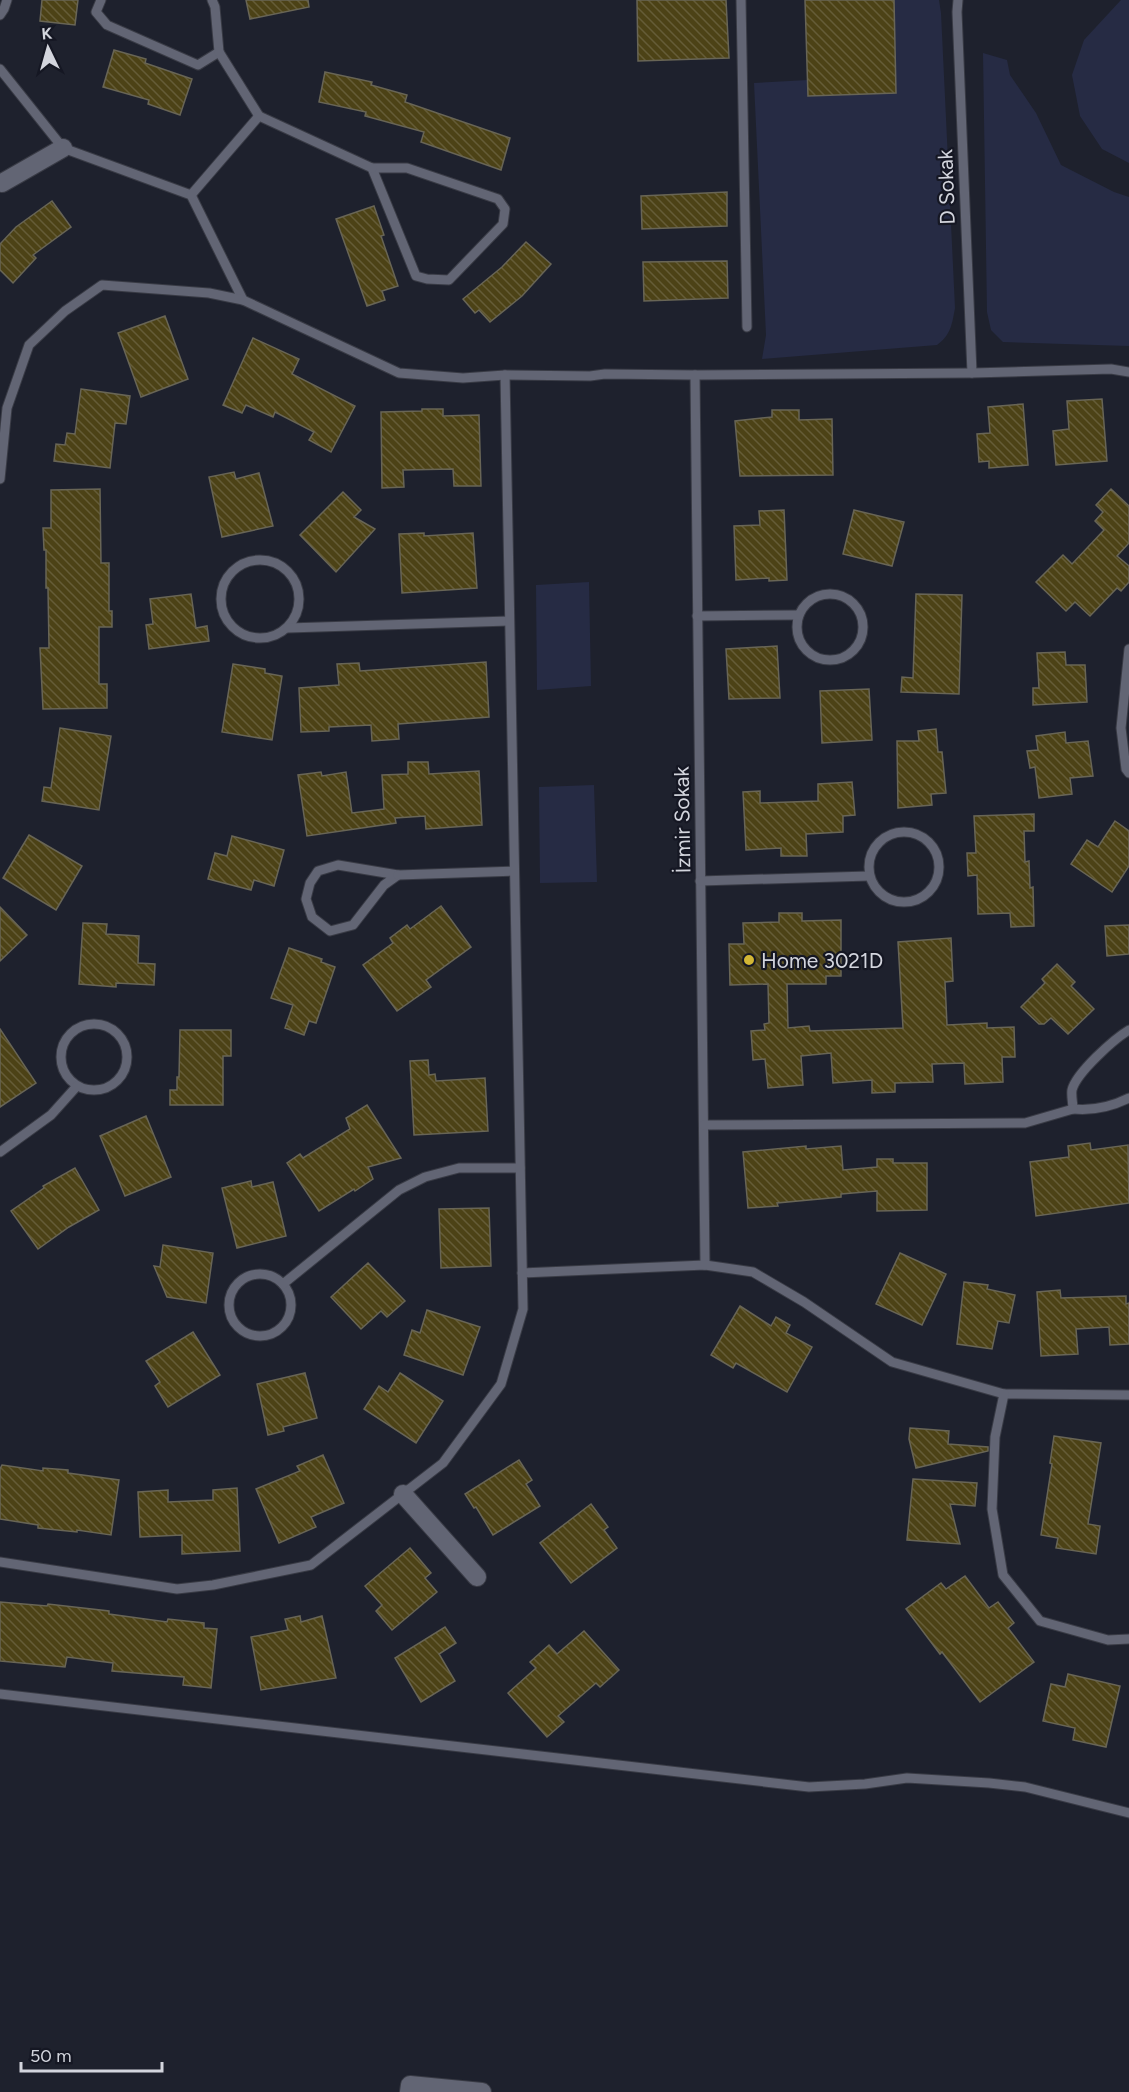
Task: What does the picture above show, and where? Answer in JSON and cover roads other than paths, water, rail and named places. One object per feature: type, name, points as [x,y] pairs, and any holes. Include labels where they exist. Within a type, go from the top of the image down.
[{"type":"street","points":[[1,184],[63,148]]},
{"type":"street","points":[[403,1494],[477,1577]]},
{"type":"street","points":[[409,2092],[410,2085],[482,2092]]},
{"type":"lane","points":[[0,15],[7,0]]},
{"type":"lane","points":[[100,0],[96,12],[107,25],[198,65],[219,52]]},
{"type":"lane","points":[[212,0],[215,7],[219,52],[259,116],[372,168],[407,168],[498,199],[505,209],[503,224],[449,280],[416,276],[372,168]]},
{"type":"lane","points":[[741,0],[747,327]]},
{"type":"lane","name":"D Sokak","points":[[958,0],[972,373]]},
{"type":"lane","points":[[0,69],[63,148],[190,195],[243,300]]},
{"type":"lane","points":[[190,195],[259,116]]},
{"type":"lane","points":[[0,479],[7,408],[29,345],[65,311],[102,285],[209,293],[243,300],[399,373],[463,378],[505,375],[972,373],[1111,369],[1129,372]]},
{"type":"lane","points":[[0,1562],[177,1589],[213,1585],[311,1565],[443,1463],[501,1384],[523,1309],[505,375]]},
{"type":"lane","name":"İzmir Sokak","points":[[695,375],[705,1265]]},
{"type":"lane","points":[[288,628],[298,610],[300,596],[297,583],[289,572],[278,564],[255,560],[242,564],[231,573],[224,585],[221,598],[223,611],[229,624],[249,637],[263,638],[276,635],[288,628],[509,621]]},
{"type":"lane","points":[[836,593],[847,597],[862,615],[864,627],[861,640],[855,650],[846,656],[829,660],[817,657],[800,641],[797,628],[799,615],[813,598],[836,593]]},
{"type":"lane","points":[[697,616],[799,615]]},
{"type":"lane","points":[[1129,650],[1127,689],[1121,728],[1126,769],[1129,773]]},
{"type":"lane","points":[[901,831],[913,833],[927,840],[935,850],[939,861],[939,874],[935,885],[926,895],[913,901],[901,903],[889,899],[879,892],[869,876],[868,864],[879,842],[889,834],[901,831]]},
{"type":"lane","points":[[398,875],[384,885],[353,925],[330,931],[312,917],[306,899],[310,883],[318,871],[338,865],[398,875],[514,871]]},
{"type":"lane","points":[[700,881],[869,876]]},
{"type":"lane","points":[[91,1024],[103,1025],[113,1030],[125,1045],[127,1056],[126,1067],[120,1077],[108,1087],[97,1090],[77,1086],[68,1078],[63,1068],[61,1057],[64,1043],[80,1027],[91,1024]]},
{"type":"lane","points":[[1073,1109],[1072,1089],[1085,1070],[1116,1038],[1129,1030]]},
{"type":"lane","points":[[0,1152],[51,1115],[77,1086]]},
{"type":"lane","points":[[704,1125],[1025,1123],[1073,1109],[1090,1111],[1107,1107],[1129,1098]]},
{"type":"lane","points":[[283,1284],[399,1190],[425,1178],[459,1168],[520,1168]]},
{"type":"lane","points":[[522,1273],[705,1265],[753,1272],[804,1302],[892,1362],[1004,1394],[1129,1395]]},
{"type":"lane","points":[[259,1273],[274,1277],[283,1284],[289,1293],[290,1311],[286,1321],[279,1329],[259,1336],[248,1334],[233,1321],[229,1310],[229,1300],[232,1289],[239,1281],[249,1275],[259,1273]]},
{"type":"lane","points":[[1004,1394],[995,1437],[992,1509],[1004,1575],[1040,1621],[1108,1640],[1129,1639]]},
{"type":"lane","points":[[0,1694],[809,1787],[865,1784],[907,1778],[1007,1785],[1025,1787],[1129,1813]]},
{"type":"place","name":"Home 3021D","points":[[749,960]]}]
